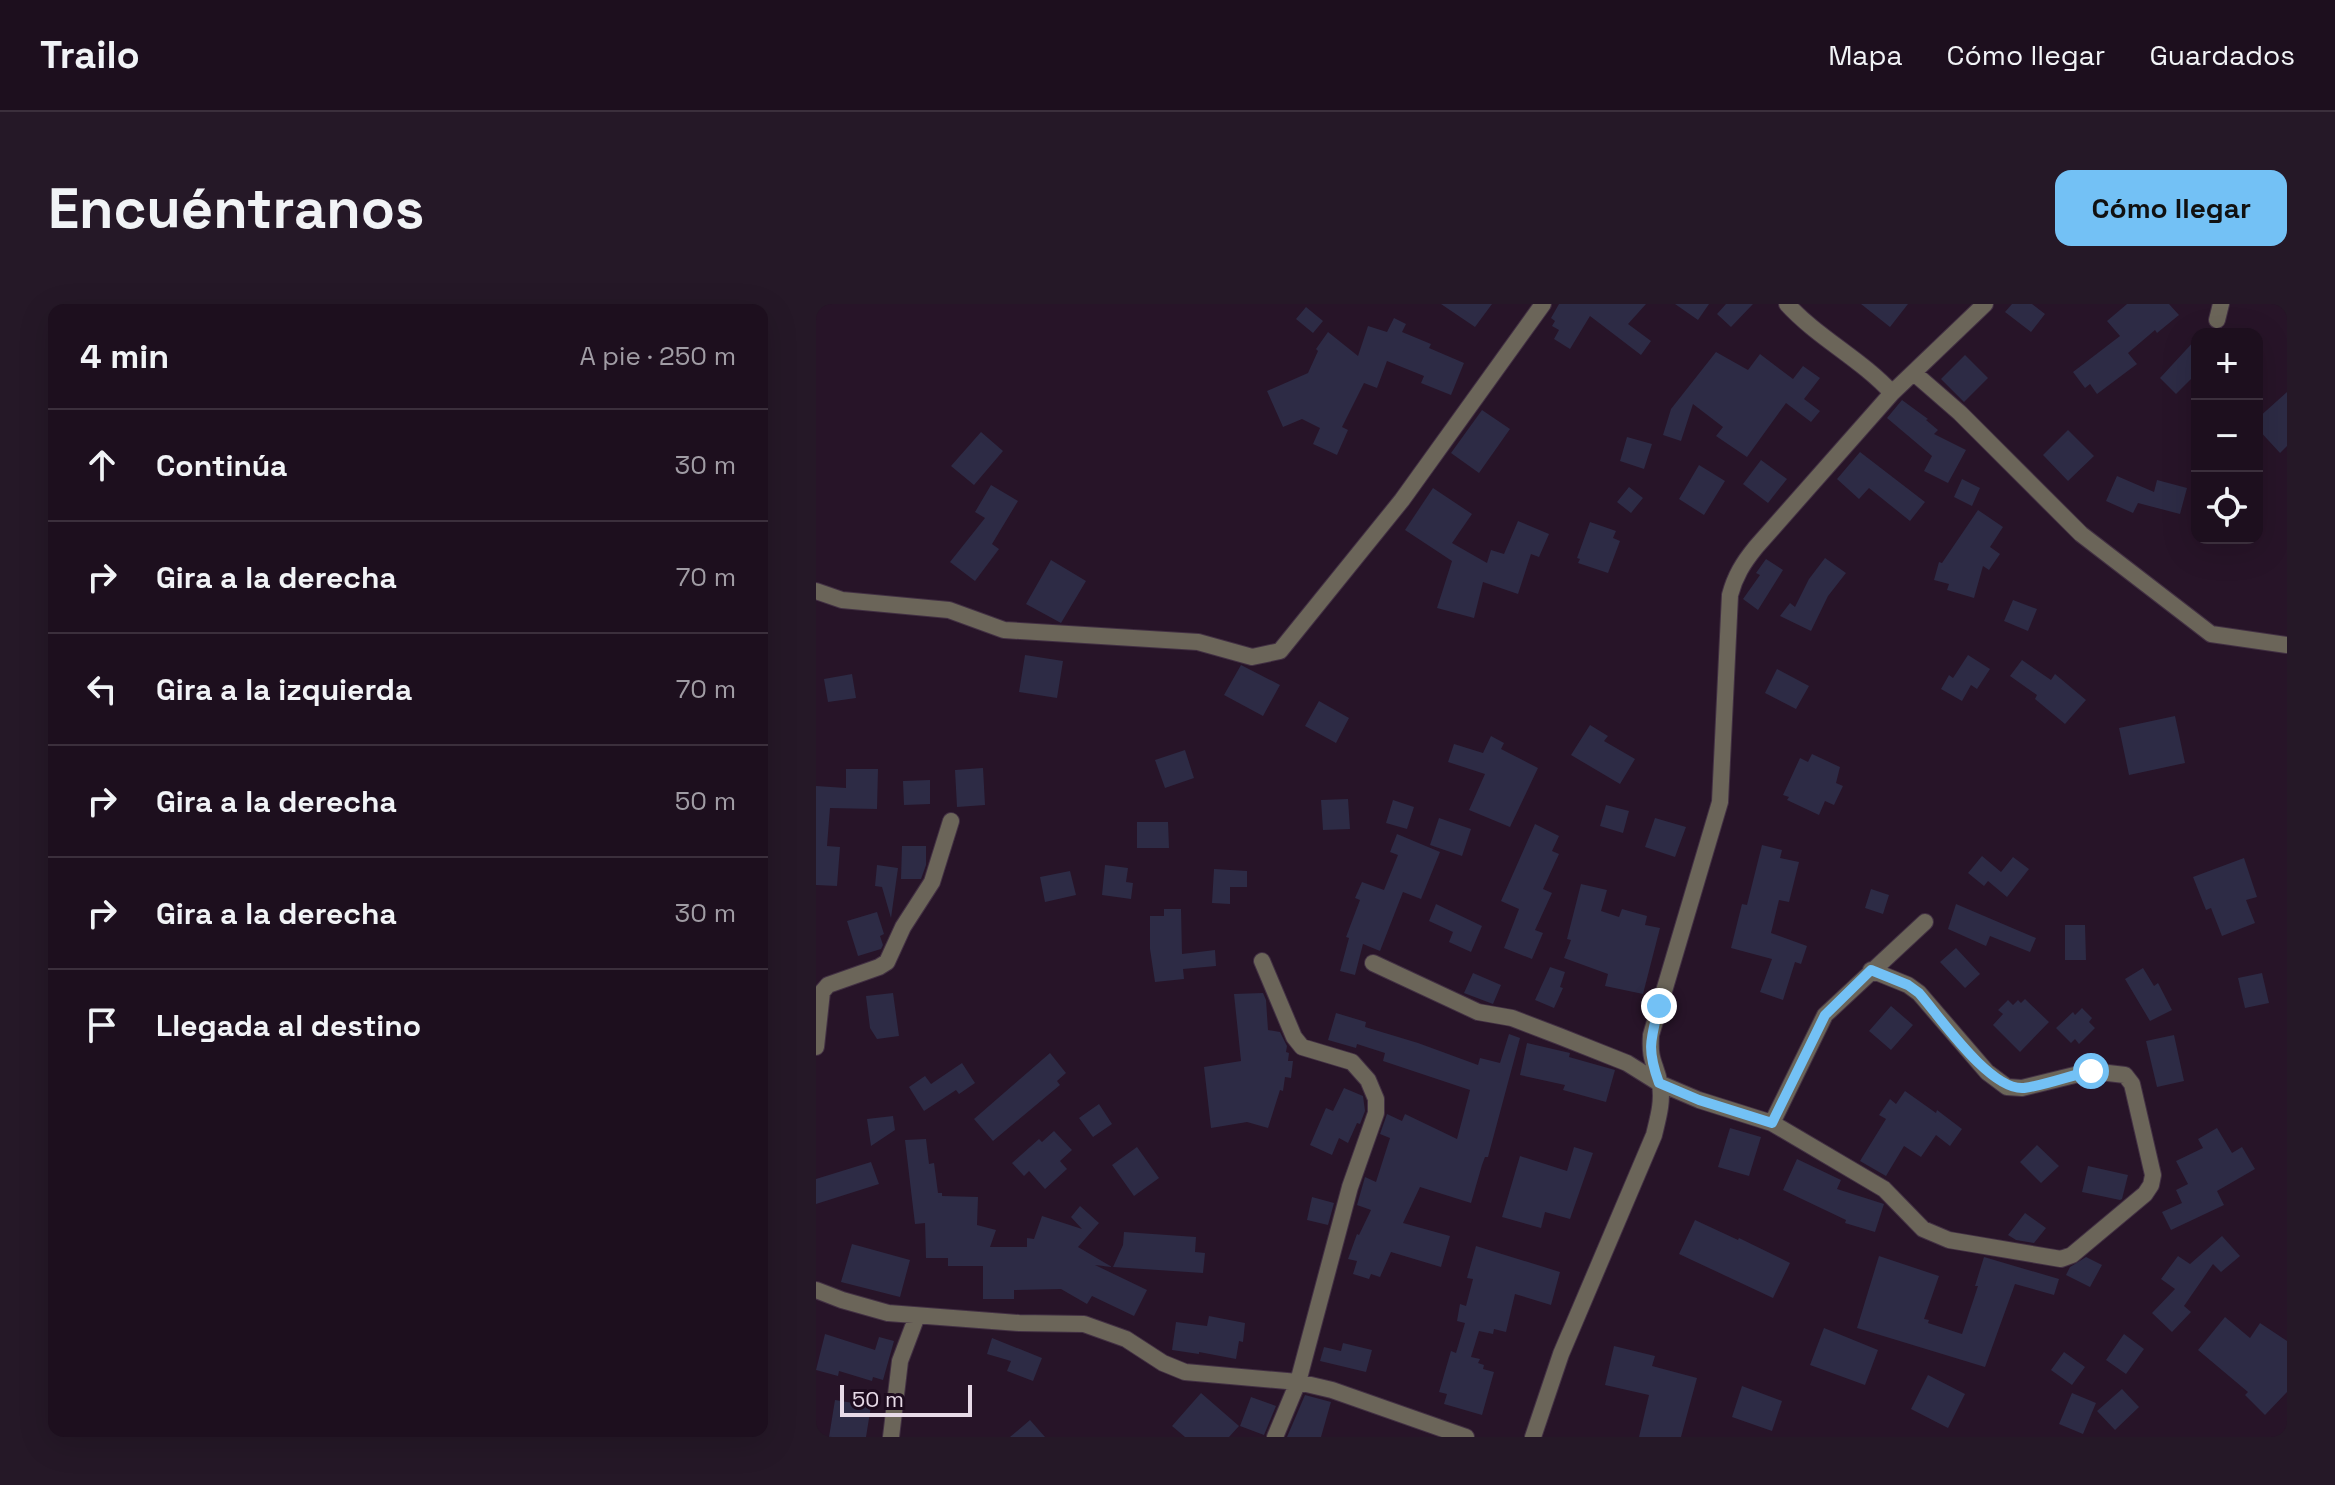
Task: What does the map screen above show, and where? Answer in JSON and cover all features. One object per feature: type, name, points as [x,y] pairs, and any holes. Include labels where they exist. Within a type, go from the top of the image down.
[{"type":"street","points":[[816,591],[842,600],[949,610],[1004,630],[1198,642],[1252,657],[1280,651],[1402,500],[1543,304]]},
{"type":"street","points":[[1787,304],[1876,376],[1892,393]]},
{"type":"street","points":[[1533,1437],[1561,1354],[1654,1135],[1661,1109],[1659,1083],[1650,1057],[1651,1035],[1722,792],[1730,595],[1734,581],[1756,547],[1892,393],[1985,304]]},
{"type":"street","points":[[1914,373],[1960,413],[2081,534],[2211,634],[2287,645]]},
{"type":"street","points":[[816,1047],[822,992],[828,985],[887,962],[903,927],[932,882],[951,821]]},
{"type":"street","points":[[1772,1123],[1825,1015],[1925,922]]},
{"type":"street","points":[[1262,961],[1294,1037],[1302,1047],[1352,1062],[1368,1080],[1376,1099],[1376,1113],[1350,1187],[1298,1382],[1275,1437]]},
{"type":"street","points":[[1373,963],[1478,1012],[1512,1018],[1627,1063],[1659,1083],[1699,1100],[1772,1123],[1884,1189],[1923,1229],[1949,1240],[2061,1259],[2072,1255],[2145,1194],[2153,1175],[2132,1084],[2125,1075],[2091,1071],[2022,1088],[2007,1087],[1987,1072],[1919,993],[1908,985],[1871,970]]},
{"type":"street","points":[[816,1290],[873,1309],[917,1316],[1084,1324],[1126,1339],[1163,1363],[1185,1372],[1298,1382],[1374,1403],[1466,1437]]},
{"type":"street","points":[[891,1437],[900,1361],[917,1316]]},
{"type":"building","points":[[1441,304],[1492,304],[1475,327]]},
{"type":"building","points":[[1559,304],[1646,304],[1628,324],[1651,341],[1641,355],[1590,316],[1570,349],[1554,339],[1559,330],[1552,326],[1555,321],[1551,318]]},
{"type":"building","points":[[1675,304],[1709,304],[1698,320]]},
{"type":"building","points":[[1726,304],[1753,304],[1731,327],[1717,314]]},
{"type":"building","points":[[1861,304],[1908,304],[1890,327]]},
{"type":"building","points":[[2012,304],[2032,304],[2045,314],[2031,332],[2005,312]]},
{"type":"building","points":[[2127,304],[2169,304],[2179,315],[2128,353],[2137,364],[2097,394],[2090,384],[2085,388],[2073,372],[2120,336],[2107,321]]},
{"type":"building","points":[[1306,307],[1323,321],[1313,333],[1296,319]]},
{"type":"building","points":[[1394,318],[1406,324],[1402,332],[1464,363],[1451,395],[1421,383],[1424,376],[1387,361],[1377,388],[1364,383],[1342,427],[1348,430],[1337,455],[1313,444],[1320,428],[1302,419],[1283,427],[1267,391],[1308,373],[1318,351],[1316,349],[1328,332],[1358,356],[1368,326],[1387,332]]},
{"type":"building","points":[[2191,344],[2191,379],[2176,394],[2160,378]]},
{"type":"building","points":[[1716,352],[1748,370],[1760,354],[1793,379],[1803,366],[1820,378],[1804,399],[1820,411],[1811,422],[1786,403],[1747,457],[1716,436],[1723,427],[1693,404],[1681,441],[1663,435],[1671,409]]},
{"type":"building","points":[[1965,355],[1988,378],[1964,402],[1941,379]]},
{"type":"building","points":[[2287,392],[2287,446],[2280,453],[2263,435],[2263,414]]},
{"type":"building","points":[[1902,400],[1928,419],[1938,430],[1934,434],[1966,450],[1948,483],[1924,471],[1932,456],[1887,418]]},
{"type":"building","points":[[1482,410],[1510,429],[1479,473],[1451,453]]},
{"type":"building","points":[[2068,430],[2094,456],[2068,481],[2043,455]]},
{"type":"building","points":[[981,432],[1003,451],[974,485],[951,466]]},
{"type":"building","points":[[1627,437],[1652,444],[1644,469],[1620,461]]},
{"type":"building","points":[[1860,452],[1925,502],[1910,521],[1869,488],[1859,499],[1837,479]]},
{"type":"building","points":[[1761,460],[1787,479],[1768,503],[1743,484]]},
{"type":"building","points":[[1699,465],[1725,481],[1704,515],[1679,499]]},
{"type":"building","points":[[2117,476],[2154,492],[2157,480],[2187,488],[2180,514],[2138,503],[2133,513],[2106,501]]},
{"type":"building","points":[[1962,479],[1980,488],[1972,506],[1954,497]]},
{"type":"building","points":[[991,485],[1018,501],[992,544],[999,549],[975,581],[950,562],[985,518],[975,512]]},
{"type":"building","points":[[1629,487],[1643,498],[1631,513],[1617,502]]},
{"type":"building","points":[[1433,488],[1472,514],[1452,543],[1487,563],[1491,550],[1504,554],[1518,521],[1549,534],[1539,557],[1531,554],[1518,594],[1483,582],[1474,618],[1437,608],[1452,561],[1405,530]]},
{"type":"building","points":[[1978,510],[2003,527],[1990,547],[2000,554],[1989,570],[1983,566],[1974,598],[1947,590],[1949,584],[1934,580],[1939,562],[1942,563]]},
{"type":"building","points":[[1590,522],[1616,531],[1613,538],[1620,541],[1608,573],[1578,563]]},
{"type":"building","points":[[1825,558],[1846,573],[1828,596],[1811,631],[1780,616],[1790,603],[1795,607],[1809,579]]},
{"type":"building","points":[[1766,559],[1783,570],[1758,610],[1743,599],[1760,575],[1756,573]]},
{"type":"building","points":[[1051,560],[1086,581],[1061,623],[1026,604]]},
{"type":"building","points":[[2013,600],[2037,609],[2028,631],[2004,621]]},
{"type":"building","points":[[1025,655],[1063,661],[1057,698],[1019,692]]},
{"type":"building","points":[[1968,655],[1990,669],[1977,689],[1971,685],[1962,701],[1941,689],[1949,675],[1953,678]]},
{"type":"building","points":[[2022,660],[2051,680],[2055,674],[2086,700],[2065,724],[2035,699],[2037,695],[2010,676]]},
{"type":"building","points":[[1241,665],[1280,685],[1263,716],[1224,695]]},
{"type":"building","points":[[1777,669],[1809,686],[1796,709],[1765,693]]},
{"type":"building","points":[[852,674],[856,698],[828,702],[824,679]]},
{"type":"building","points":[[1319,701],[1349,718],[1336,743],[1305,726]]},
{"type":"building","points":[[2175,716],[2185,763],[2129,775],[2119,728]]},
{"type":"building","points":[[1590,725],[1608,736],[1604,741],[1635,759],[1620,784],[1571,755]]},
{"type":"building","points":[[1491,736],[1504,743],[1501,749],[1538,768],[1510,827],[1469,810],[1485,774],[1448,762],[1454,744],[1483,753]]},
{"type":"building","points":[[1185,750],[1194,778],[1165,788],[1155,760]]},
{"type":"building","points":[[1812,754],[1840,767],[1836,783],[1843,786],[1834,805],[1825,801],[1819,815],[1787,800],[1789,797],[1783,795],[1800,758],[1808,762]]},
{"type":"building","points":[[983,768],[985,805],[957,807],[955,770]]},
{"type":"building","points":[[846,769],[878,769],[877,809],[830,808],[827,846],[840,847],[837,886],[816,885],[816,786],[846,788]]},
{"type":"building","points":[[930,780],[930,804],[904,805],[903,781]]},
{"type":"building","points":[[1348,799],[1350,829],[1323,830],[1321,800]]},
{"type":"building","points":[[1393,800],[1414,807],[1407,829],[1386,823]]},
{"type":"building","points":[[1606,805],[1629,811],[1623,833],[1600,826]]},
{"type":"building","points":[[1439,818],[1471,829],[1462,856],[1430,845]]},
{"type":"building","points":[[1655,818],[1686,827],[1675,857],[1645,847]]},
{"type":"building","points":[[1137,822],[1168,822],[1169,848],[1137,848]]},
{"type":"building","points":[[1535,824],[1559,836],[1552,851],[1559,854],[1543,889],[1552,893],[1535,930],[1543,933],[1532,959],[1504,948],[1519,909],[1501,901]]},
{"type":"building","points":[[1397,834],[1440,852],[1421,899],[1403,892],[1380,951],[1363,944],[1355,975],[1340,971],[1349,938],[1346,937],[1360,900],[1355,898],[1362,882],[1384,890],[1398,855],[1390,852]]},
{"type":"building","points":[[1762,845],[1782,850],[1780,858],[1799,862],[1789,902],[1779,900],[1771,933],[1807,946],[1801,964],[1795,962],[1783,1000],[1760,992],[1772,959],[1731,948],[1742,904],[1747,905]]},
{"type":"building","points":[[902,846],[926,846],[926,865],[921,879],[901,879]]},
{"type":"building","points":[[1982,856],[2001,872],[2013,857],[2029,869],[2007,897],[1988,881],[1984,886],[1968,873]]},
{"type":"building","points":[[2244,858],[2257,897],[2246,900],[2255,923],[2222,936],[2211,908],[2206,910],[2193,877]]},
{"type":"building","points":[[877,865],[898,868],[891,918],[882,887],[875,886]]},
{"type":"building","points":[[1105,865],[1128,868],[1126,882],[1133,883],[1131,899],[1102,895]]},
{"type":"building","points":[[1214,869],[1247,871],[1247,887],[1230,887],[1230,904],[1212,903]]},
{"type":"building","points":[[1070,871],[1076,895],[1045,902],[1040,877]]},
{"type":"building","points":[[1581,884],[1607,890],[1601,911],[1619,917],[1622,909],[1647,916],[1645,925],[1660,928],[1643,994],[1605,986],[1608,974],[1564,958],[1571,940],[1567,939]]},
{"type":"building","points":[[1871,889],[1889,895],[1883,914],[1865,908]]},
{"type":"building","points":[[1436,904],[1482,926],[1471,952],[1449,942],[1453,932],[1429,921]]},
{"type":"building","points":[[1956,904],[2036,938],[2030,952],[1990,936],[1986,946],[1948,929]]},
{"type":"building","points":[[1164,909],[1181,909],[1182,954],[1215,950],[1216,966],[1183,969],[1184,979],[1155,982],[1150,949],[1150,916],[1164,916]]},
{"type":"building","points":[[877,912],[884,934],[880,936],[883,945],[881,949],[858,956],[847,921]]},
{"type":"building","points":[[2065,925],[2085,925],[2086,960],[2065,960]]},
{"type":"building","points":[[1956,948],[1980,974],[1965,988],[1940,962]]},
{"type":"building","points":[[1550,967],[1565,972],[1560,987],[1563,988],[1554,1008],[1535,1000]]},
{"type":"building","points":[[2143,968],[2154,986],[2158,983],[2172,1010],[2150,1021],[2125,979]]},
{"type":"building","points":[[1473,973],[1501,985],[1493,1004],[1464,993]]},
{"type":"building","points":[[2262,973],[2269,1003],[2245,1008],[2238,978]]},
{"type":"building","points":[[893,993],[899,1036],[877,1039],[870,1028],[866,996]]},
{"type":"building","points":[[1263,993],[1268,1030],[1280,1032],[1289,1053],[1288,1061],[1293,1061],[1291,1078],[1285,1077],[1283,1091],[1280,1090],[1268,1128],[1247,1122],[1211,1128],[1204,1067],[1241,1061],[1234,994]]},
{"type":"building","points":[[2025,999],[2049,1022],[2020,1052],[1993,1025],[2003,1014],[1998,1010],[2008,1000],[2013,1005]]},
{"type":"building","points":[[1891,1006],[1913,1025],[1891,1050],[1869,1031]]},
{"type":"building","points":[[2082,1008],[2092,1018],[2089,1022],[2095,1028],[2079,1044],[2075,1039],[2071,1043],[2056,1028]]},
{"type":"building","points":[[1336,1013],[1366,1022],[1365,1027],[1478,1065],[1480,1058],[1500,1063],[1509,1034],[1520,1038],[1488,1157],[1482,1165],[1471,1203],[1420,1187],[1403,1223],[1450,1236],[1441,1267],[1391,1252],[1380,1277],[1371,1274],[1369,1279],[1353,1274],[1357,1261],[1348,1259],[1357,1234],[1371,1210],[1357,1205],[1365,1177],[1376,1182],[1390,1138],[1380,1134],[1387,1114],[1402,1121],[1405,1114],[1457,1139],[1470,1090],[1383,1061],[1385,1053],[1357,1044],[1356,1048],[1328,1040]]},
{"type":"building","points":[[2174,1035],[2184,1081],[2157,1087],[2146,1041]]},
{"type":"building","points":[[1527,1043],[1570,1053],[1569,1057],[1615,1070],[1606,1102],[1563,1090],[1565,1085],[1520,1075]]},
{"type":"building","points":[[1050,1053],[1066,1073],[1057,1081],[1060,1085],[993,1141],[974,1119]]},
{"type":"building","points":[[962,1063],[975,1083],[959,1094],[956,1090],[924,1111],[909,1087],[925,1076],[931,1084]]},
{"type":"building","points":[[1344,1088],[1363,1096],[1365,1111],[1348,1143],[1339,1138],[1332,1155],[1310,1145],[1326,1108],[1333,1111]]},
{"type":"building","points":[[1905,1091],[1962,1129],[1950,1146],[1936,1135],[1921,1157],[1904,1146],[1886,1176],[1860,1161],[1886,1119],[1879,1115],[1890,1099],[1896,1104]]},
{"type":"building","points":[[1099,1104],[1112,1124],[1093,1137],[1079,1118]]},
{"type":"building","points":[[893,1116],[895,1130],[871,1146],[867,1119]]},
{"type":"building","points":[[1730,1128],[1761,1137],[1749,1176],[1718,1167]]},
{"type":"building","points":[[2217,1128],[2232,1153],[2242,1147],[2255,1169],[2217,1191],[2224,1205],[2171,1230],[2162,1212],[2182,1203],[2176,1190],[2188,1184],[2176,1161],[2203,1148],[2198,1139]]},
{"type":"building","points":[[1054,1131],[1072,1150],[1060,1161],[1067,1169],[1045,1189],[1029,1171],[1024,1176],[1012,1163],[1039,1139],[1042,1142]]},
{"type":"building","points":[[926,1139],[929,1164],[934,1163],[938,1193],[942,1196],[978,1197],[977,1225],[996,1230],[990,1247],[1027,1247],[1027,1238],[1034,1239],[1042,1216],[1082,1229],[1071,1217],[1080,1206],[1099,1223],[1078,1247],[1112,1267],[1095,1265],[1147,1290],[1134,1316],[1092,1296],[1087,1304],[1061,1289],[1014,1290],[1014,1299],[983,1299],[983,1266],[948,1266],[948,1258],[926,1258],[925,1223],[915,1224],[905,1140]]},
{"type":"building","points":[[2037,1145],[2059,1166],[2041,1183],[2020,1162]]},
{"type":"building","points":[[1137,1147],[1159,1178],[1134,1196],[1112,1165]]},
{"type":"building","points":[[1574,1147],[1593,1153],[1570,1219],[1545,1212],[1541,1228],[1502,1217],[1520,1156],[1567,1171]]},
{"type":"building","points":[[1797,1159],[1841,1180],[1837,1189],[1884,1204],[1875,1232],[1845,1223],[1846,1220],[1783,1190]]},
{"type":"building","points":[[871,1162],[879,1184],[816,1204],[816,1179]]},
{"type":"building","points":[[2088,1166],[2128,1175],[2122,1199],[2082,1192]]},
{"type":"building","points":[[1312,1197],[1334,1203],[1328,1225],[1307,1220]]},
{"type":"building","points":[[2025,1213],[2046,1228],[2034,1243],[2016,1240],[2008,1235]]},
{"type":"building","points":[[1695,1220],[1790,1263],[1773,1298],[1679,1254]]},
{"type":"building","points":[[1124,1232],[1196,1237],[1195,1252],[1205,1253],[1203,1273],[1113,1267],[1123,1245]]},
{"type":"building","points":[[2222,1236],[2240,1256],[2221,1272],[2213,1264],[2184,1306],[2191,1312],[2172,1332],[2152,1313],[2175,1289],[2161,1279],[2178,1256],[2190,1264]]},
{"type":"building","points":[[852,1244],[910,1260],[900,1297],[841,1282]]},
{"type":"building","points":[[1476,1246],[1560,1272],[1551,1305],[1515,1294],[1506,1332],[1494,1329],[1493,1334],[1479,1331],[1471,1357],[1480,1359],[1478,1363],[1484,1365],[1483,1369],[1494,1372],[1482,1415],[1444,1404],[1447,1394],[1439,1392],[1451,1351],[1456,1353],[1465,1323],[1457,1321],[1460,1304],[1466,1306],[1473,1279],[1467,1278]]},
{"type":"building","points":[[1879,1256],[1939,1276],[1924,1319],[1962,1334],[1984,1257],[2059,1279],[2054,1295],[2015,1284],[1985,1367],[1857,1328]]},
{"type":"building","points":[[2086,1257],[2102,1265],[2090,1287],[2066,1275],[2070,1267]]},
{"type":"building","points":[[1209,1316],[1245,1323],[1243,1342],[1239,1341],[1236,1359],[1172,1350],[1176,1322],[1207,1326]]},
{"type":"building","points":[[2225,1317],[2250,1338],[2260,1323],[2287,1341],[2287,1392],[2265,1415],[2245,1395],[2248,1392],[2198,1350]]},
{"type":"building","points":[[1824,1328],[1878,1350],[1865,1385],[1810,1365]]},
{"type":"building","points":[[825,1334],[875,1350],[879,1337],[894,1341],[883,1380],[873,1377],[872,1381],[839,1371],[838,1376],[816,1370]]},
{"type":"building","points":[[2124,1334],[2144,1349],[2126,1374],[2106,1360]]},
{"type":"building","points":[[992,1338],[1042,1358],[1033,1381],[1007,1371],[1011,1361],[987,1354]]},
{"type":"building","points":[[1343,1343],[1372,1350],[1366,1372],[1320,1361],[1324,1347],[1341,1351]]},
{"type":"building","points":[[1614,1346],[1655,1356],[1652,1366],[1697,1378],[1681,1437],[1639,1437],[1649,1395],[1605,1385]]},
{"type":"building","points":[[2064,1352],[2085,1367],[2072,1385],[2051,1370]]},
{"type":"building","points":[[1928,1375],[1965,1394],[1948,1428],[1911,1409]]},
{"type":"building","points":[[1742,1386],[1782,1401],[1772,1431],[1732,1417]]},
{"type":"building","points":[[2122,1389],[2139,1407],[2115,1430],[2097,1411]]},
{"type":"building","points":[[1201,1393],[1239,1426],[1229,1437],[1185,1437],[1172,1426]]},
{"type":"building","points":[[2072,1393],[2096,1403],[2083,1434],[2059,1424]]},
{"type":"building","points":[[1305,1395],[1331,1402],[1321,1437],[1287,1437]]},
{"type":"building","points":[[1251,1397],[1276,1406],[1264,1435],[1240,1426]]},
{"type":"building","points":[[835,1400],[871,1406],[866,1437],[829,1437]]},
{"type":"building","points":[[1030,1420],[1045,1437],[1010,1437]]},
{"type":"route","points":[[1659,1006],[1651,1035],[1650,1057],[1659,1083],[1699,1100],[1772,1123],[1825,1015],[1871,970],[1908,985],[1919,993],[1987,1072],[2007,1087],[2022,1088],[2091,1071]]}]
